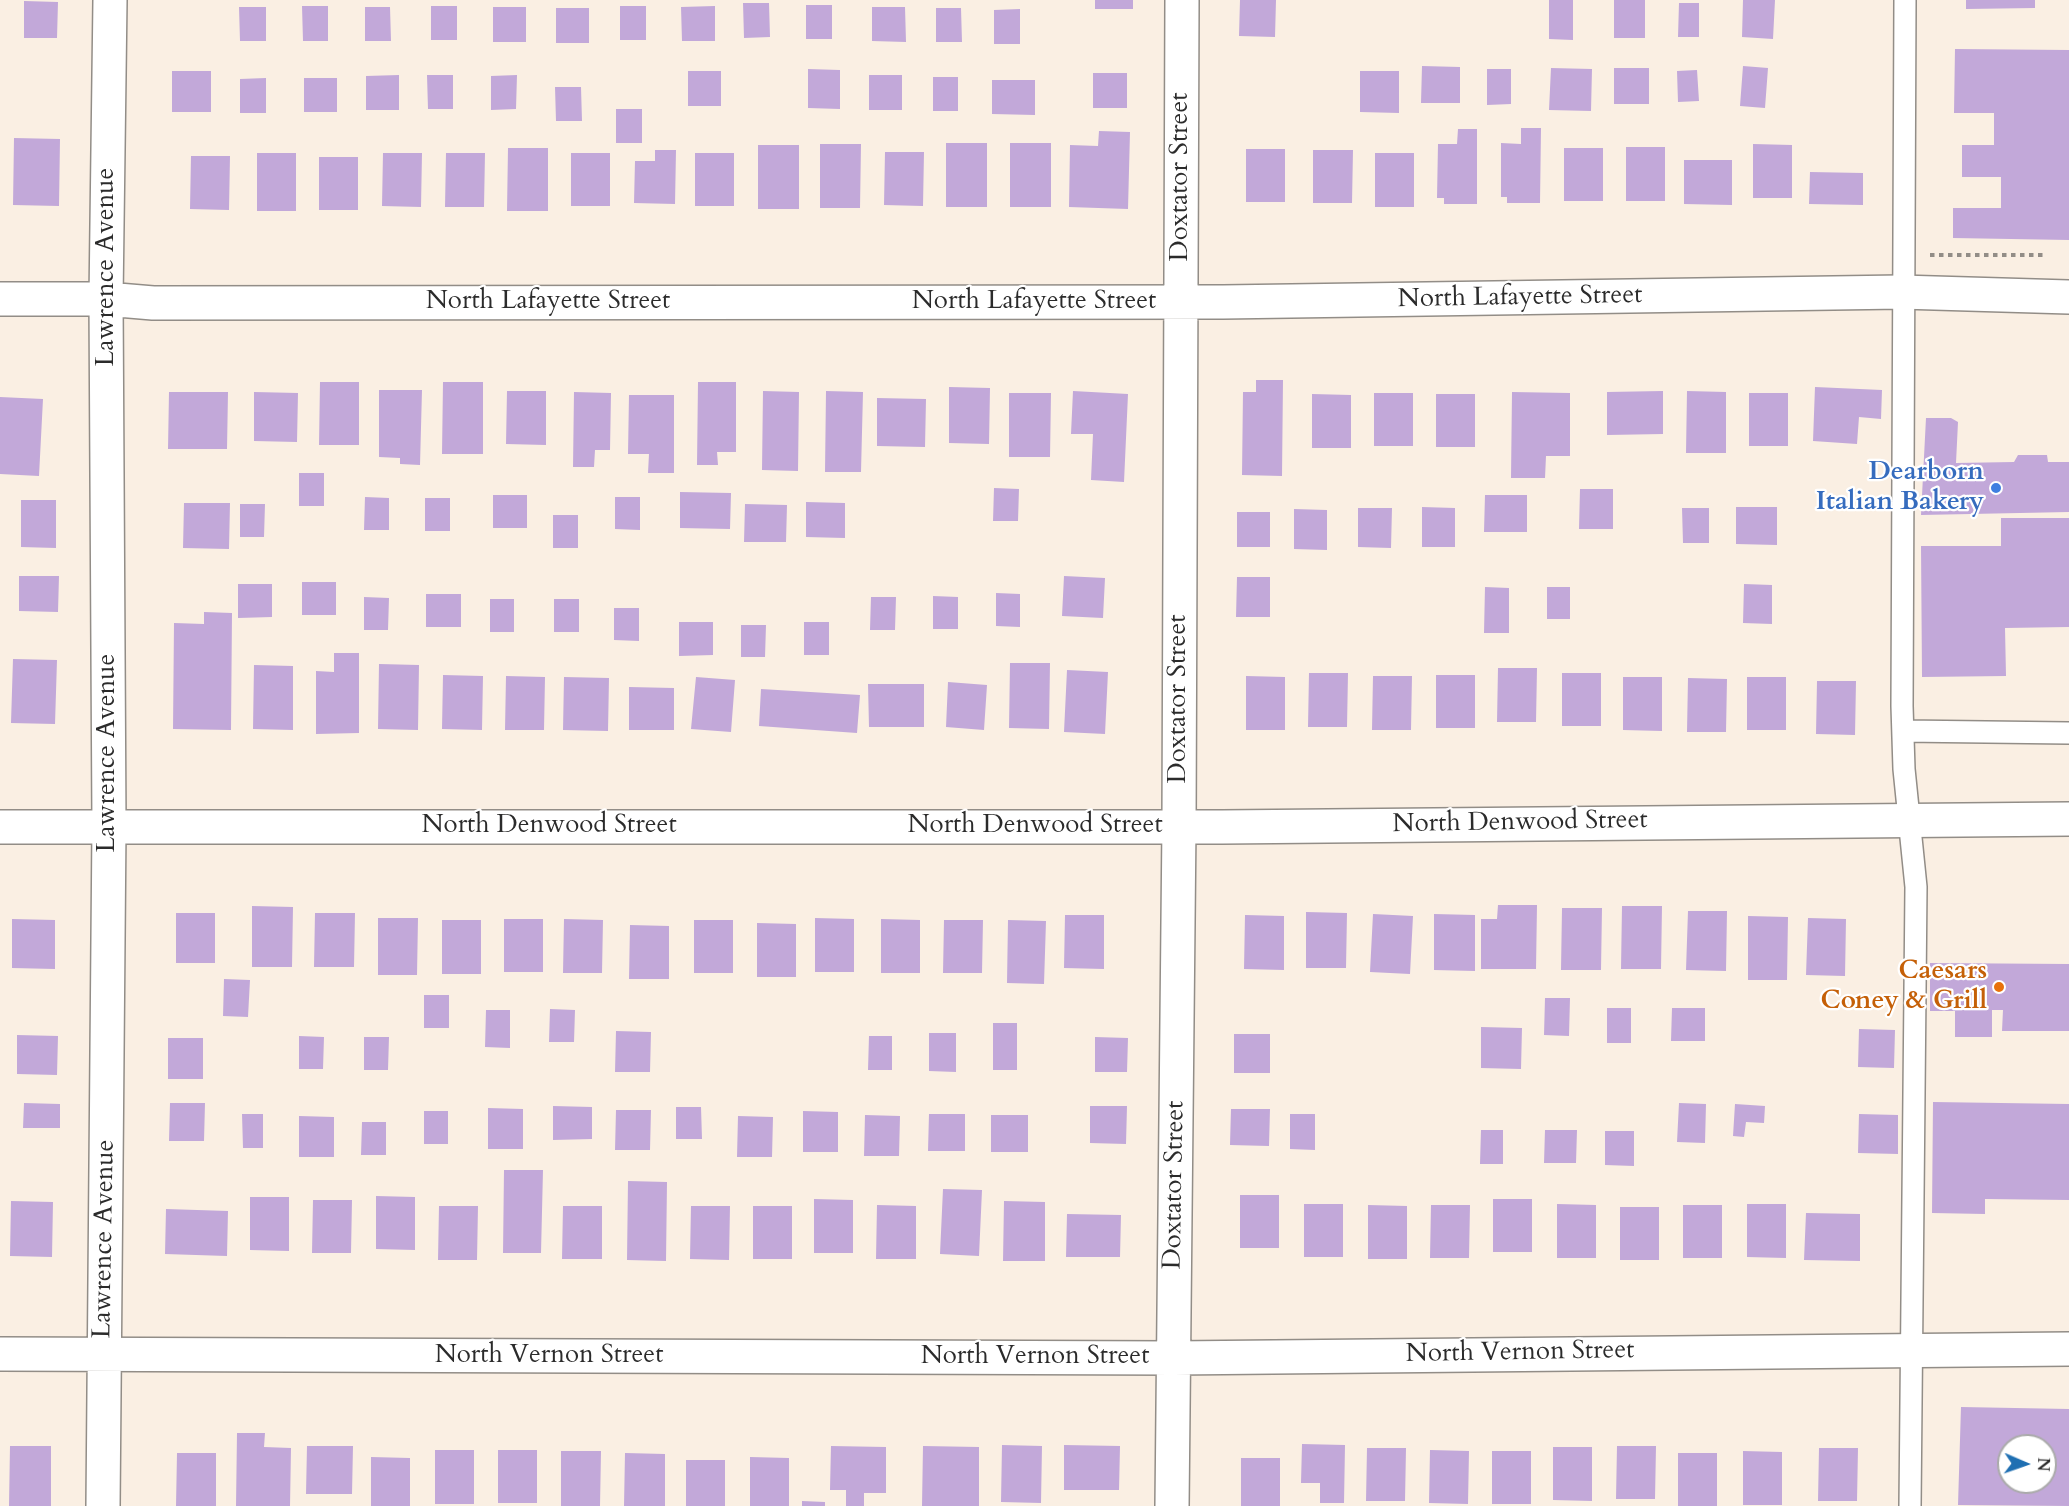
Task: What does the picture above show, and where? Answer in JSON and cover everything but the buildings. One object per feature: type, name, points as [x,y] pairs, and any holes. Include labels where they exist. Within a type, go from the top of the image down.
[{"type":"street","name":"Lawrence Avenue","points":[[103,1506],[109,826],[106,299],[110,0]]},
{"type":"street","name":"Doxtator Street","points":[[1172,1506],[1179,825],[1182,0]]},
{"type":"street","name":"North Lafayette Street","points":[[0,298],[106,299],[153,303],[1181,301],[1901,292],[2069,297]]},
{"type":"street","name":"North Denwood Street","points":[[0,827],[1179,825],[2069,819]]},
{"type":"street","name":"North Vernon Street","points":[[0,1354],[1174,1358],[2069,1348]]},
{"type":"lane","points":[[1905,0],[1901,292],[1903,731],[1908,819],[1916,887],[1910,1506]]},
{"type":"lane","points":[[1903,731],[2069,733]]},
{"type":"path","points":[[1921,255],[2043,255]]},
{"type":"place","name":"Dearborn Italian Bakery","points":[[1996,488]]},
{"type":"place","name":"Caesars Coney & Grill","points":[[1999,987]]}]
